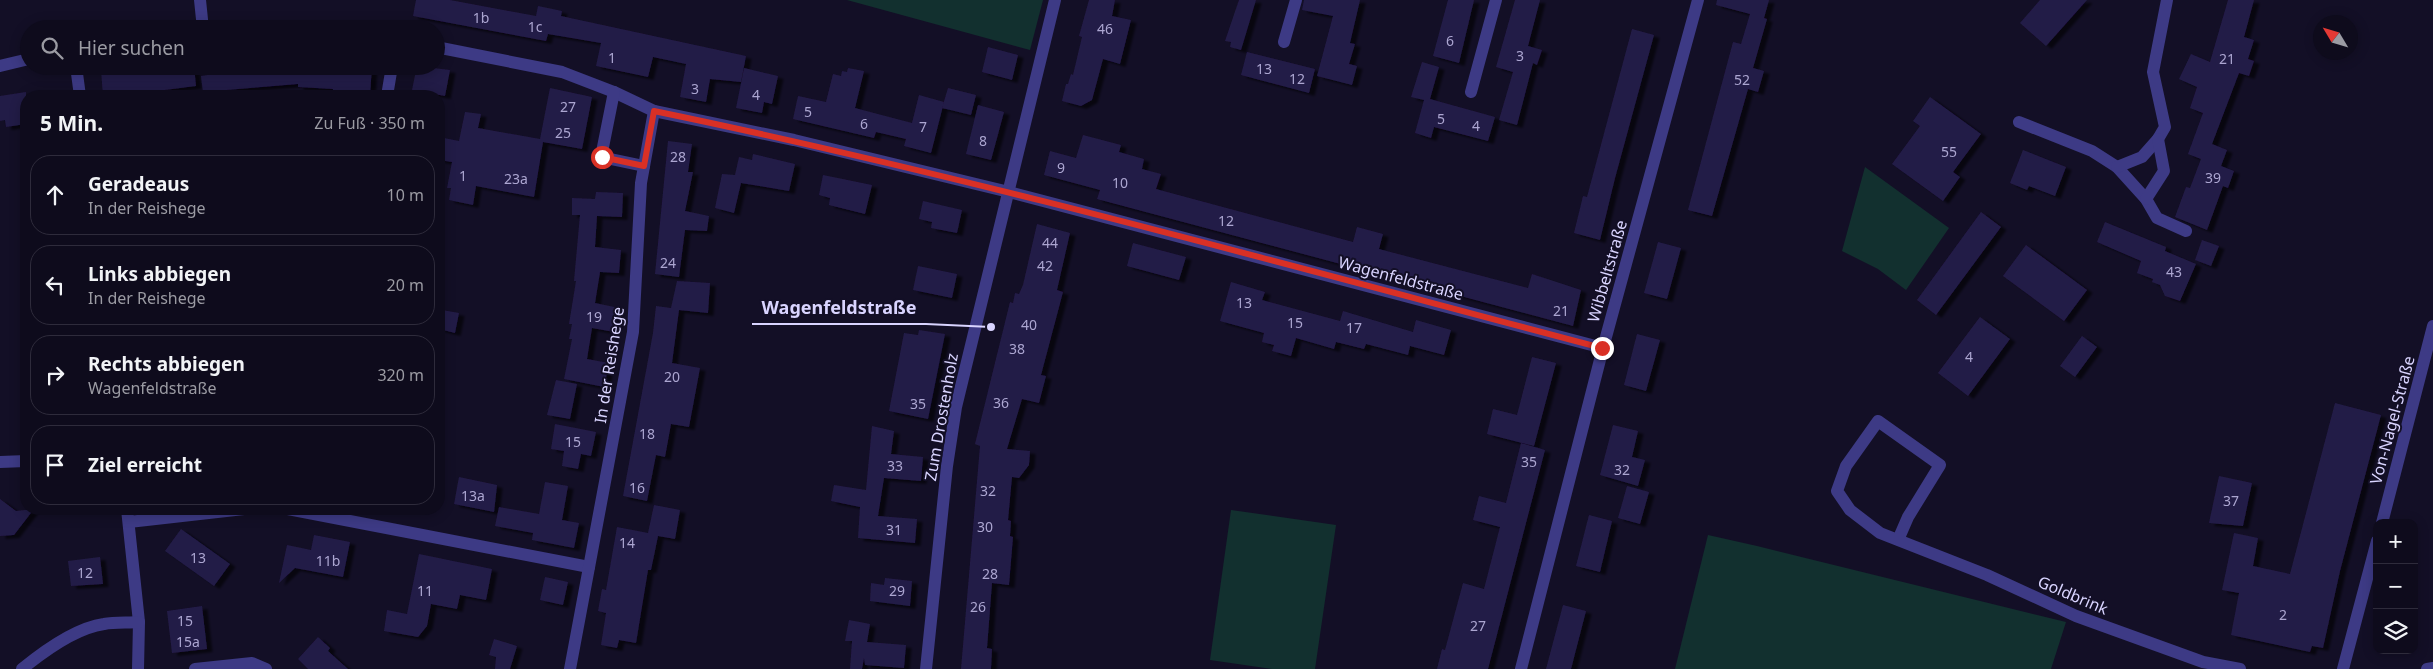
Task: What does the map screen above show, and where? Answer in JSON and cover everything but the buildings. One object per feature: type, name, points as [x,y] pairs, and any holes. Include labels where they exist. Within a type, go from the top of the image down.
[{"type":"street","points":[[200,0],[202,20]]},
{"type":"street","name":"Zum Drostenholz","points":[[926,669],[947,466],[956,407],[1055,0]]},
{"type":"street","points":[[1284,42],[1296,0]]},
{"type":"street","points":[[1470,92],[1496,0]]},
{"type":"street","name":"Wibbeltstraße","points":[[1521,669],[1602,348],[1698,0]]},
{"type":"street","points":[[2117,167],[2142,157],[2158,139],[2165,127],[2153,72],[2167,0]]},
{"type":"street","name":"Wagenfeldstraße","points":[[445,49],[562,72],[614,92],[654,111],[794,140],[1009,192],[1602,348]]},
{"type":"street","points":[[0,66],[20,61]]},
{"type":"street","points":[[77,75],[79,90]]},
{"type":"street","points":[[388,90],[390,75]]},
{"type":"street","points":[[614,92],[602,157],[644,166]]},
{"type":"street","name":"In der Reishege","points":[[570,669],[633,332],[641,183],[654,111]]},
{"type":"street","points":[[2019,122],[2092,151],[2117,167],[2146,199],[2157,218],[2186,231]]},
{"type":"street","points":[[2146,199],[2164,171],[2158,139]]},
{"type":"street","name":"Von-Nagel-Straße","points":[[2383,519],[2433,326]]},
{"type":"street","name":"Goldbrink","points":[[1898,540],[1908,517],[1940,465],[1878,421],[1846,466],[1837,491],[1850,510],[1880,533],[1987,575],[2076,616],[2203,662],[2240,669]]},
{"type":"street","points":[[0,462],[20,461]]},
{"type":"street","points":[[127,515],[139,622],[138,669]]},
{"type":"street","points":[[128,522],[190,515]]},
{"type":"street","points":[[319,515],[589,567]]},
{"type":"street","points":[[2343,669],[2373,556]]},
{"type":"street","points":[[22,669],[34,659],[74,635],[103,624],[139,622]]},
{"type":"street","points":[[195,669],[252,663],[266,669]]},
{"type":"street","points":[[2427,669],[2433,668]]},
{"type":"green space","points":[[847,0],[1043,0],[1030,50]]},
{"type":"green space","points":[[1865,167],[1949,228],[1906,290],[1878,269],[1842,251]]},
{"type":"green space","points":[[1231,510],[1336,525],[1315,669],[1272,669],[1210,660]]},
{"type":"green space","points":[[1708,535],[2066,622],[2051,669],[1675,669]]},
{"type":"place","name":"Wagenfeldstraße","points":[[991,327]]},
{"type":"route","points":[[602,157],[644,166],[654,111],[794,140],[1009,192],[1602,348]]}]
